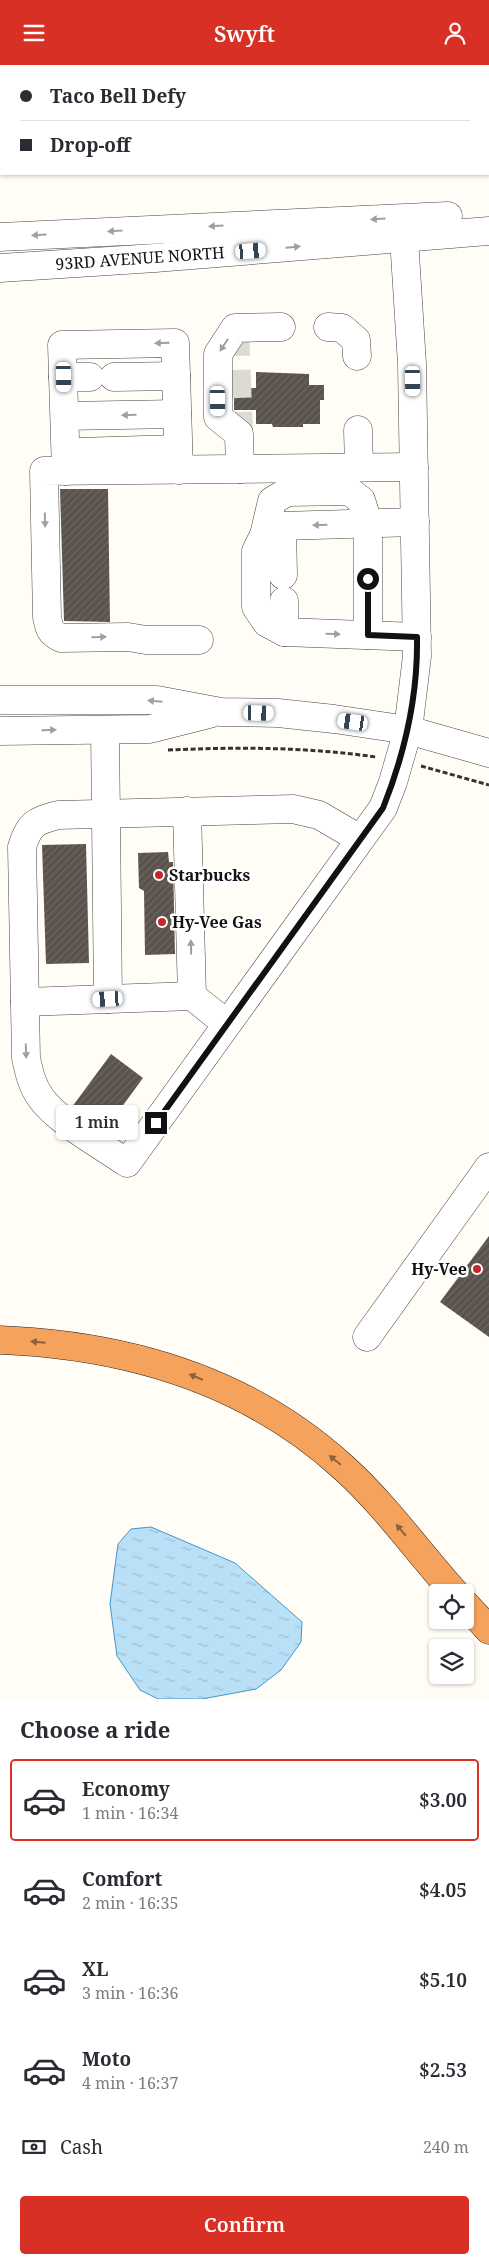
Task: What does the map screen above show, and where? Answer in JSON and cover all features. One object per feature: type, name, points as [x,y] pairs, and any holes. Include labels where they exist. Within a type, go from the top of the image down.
[{"type":"highway","points":[[0,1340],[84,1347],[126,1355],[193,1376],[255,1405],[285,1423],[344,1468],[447,1584]]},
{"type":"highway","points":[[474,1614],[489,1630]]},
{"type":"street","name":"93RD AVENUE NORTH","points":[[0,237],[489,215]]},
{"type":"street","name":"93RD AVENUE NORTH","points":[[0,268],[155,259],[489,231]]},
{"type":"street","points":[[360,839],[319,815],[293,809],[58,815],[38,820],[27,831],[22,847],[26,1058],[31,1079],[41,1098],[55,1112],[127,1163],[383,808],[408,730],[417,657],[412,364],[404,237]]},
{"type":"street","points":[[240,469],[239,434],[218,417],[218,354],[235,328],[281,327]]},
{"type":"street","points":[[328,327],[342,328],[356,340],[357,356]]},
{"type":"street","points":[[89,377],[62,345],[175,343],[178,459]]},
{"type":"street","points":[[89,377],[176,375]]},
{"type":"street","points":[[89,377],[65,416],[59,465],[47,617],[49,629],[53,634],[61,638],[128,637],[146,641],[199,639]]},
{"type":"street","points":[[65,416],[177,414]]},
{"type":"street","points":[[358,430],[360,467]]},
{"type":"street","points":[[59,465],[178,459],[240,469],[414,467]]},
{"type":"street","points":[[415,521],[273,530],[256,551],[256,607],[267,623],[284,632],[417,637]]},
{"type":"street","points":[[368,523],[368,635]]},
{"type":"street","points":[[273,530],[284,588],[284,632]]},
{"type":"street","points":[[0,699],[156,700],[221,711],[278,713],[408,730],[489,753]]},
{"type":"street","points":[[0,731],[150,729],[221,711]]},
{"type":"street","points":[[105,729],[108,999]]},
{"type":"street","points":[[187,811],[192,996]]},
{"type":"street","points":[[25,1002],[192,996],[227,1024]]},
{"type":"street","points":[[367,1337],[489,1167]]},
{"type":"path","points":[[162,750],[241,747],[324,750],[399,760],[489,785]]},
{"type":"water","points":[[151,1527],[235,1563],[302,1622],[301,1642],[281,1670],[256,1689],[202,1699],[158,1699],[140,1690],[117,1656],[110,1604],[118,1544],[131,1529]]},
{"type":"building","points":[[256,372],[309,374],[309,385],[324,385],[324,400],[320,400],[320,424],[303,424],[303,427],[273,427],[272,424],[256,424],[256,410],[234,410],[234,388],[256,388]]},
{"type":"building","points":[[60,489],[108,489],[110,622],[64,621]]},
{"type":"building","points":[[86,844],[89,963],[46,964],[42,845]]},
{"type":"building","points":[[168,852],[169,862],[173,862],[175,954],[145,955],[144,891],[139,888],[138,853]]},
{"type":"building","points":[[111,1054],[143,1078],[105,1130],[72,1107]]},
{"type":"building","name":"Hy-Vee","points":[[489,1236],[489,1337],[440,1302]]},
{"type":"tunnel","points":[[235,328],[239,434]]},
{"type":"place","name":"Starbucks","points":[[159,875]]},
{"type":"place","name":"Hy-Vee Gas","points":[[162,922]]},
{"type":"place","name":"Hy-Vee","points":[[477,1269]]},
{"type":"route","points":[[156,1123],[383,808],[393,782],[408,730],[417,657],[417,637],[368,635],[368,579]]}]
